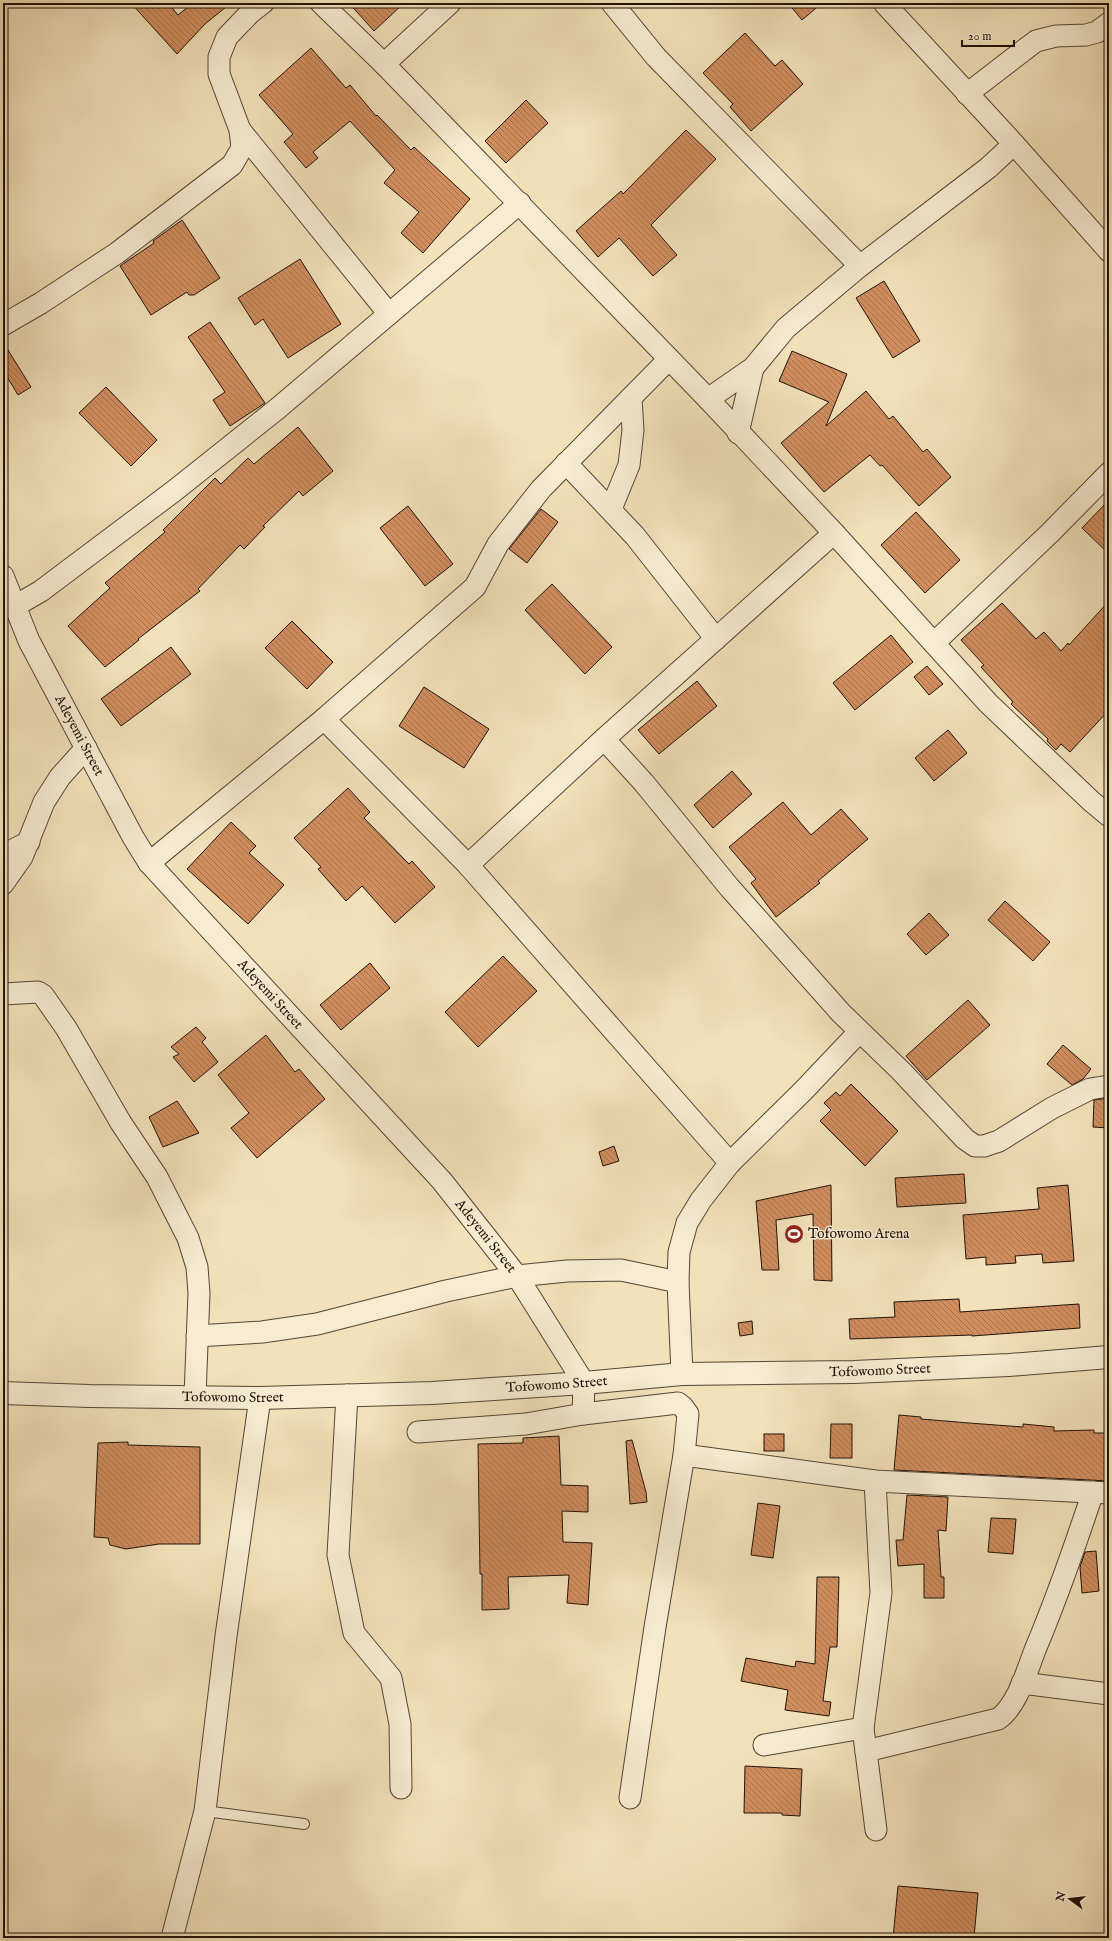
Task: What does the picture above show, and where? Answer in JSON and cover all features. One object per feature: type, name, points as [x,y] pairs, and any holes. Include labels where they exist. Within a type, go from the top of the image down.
[{"type":"street","points":[[3,325],[41,303],[117,253],[232,165],[242,148],[240,130],[219,74],[219,57],[226,37],[250,13],[263,3]]},
{"type":"street","points":[[321,3],[384,64],[708,399],[738,433],[834,533],[988,703],[1090,801],[1109,816]]},
{"type":"street","points":[[384,64],[450,3]]},
{"type":"street","points":[[612,3],[656,57],[860,266]]},
{"type":"street","points":[[884,3],[1014,144],[1109,252]]},
{"type":"street","points":[[967,94],[1036,41],[1056,36],[1086,35],[1097,32],[1109,23]]},
{"type":"street","points":[[240,130],[390,314]]},
{"type":"street","points":[[708,399],[753,368],[786,328],[860,266],[988,168],[1014,144]]},
{"type":"street","points":[[15,606],[41,591],[174,491],[277,409],[520,204]]},
{"type":"street","points":[[149,863],[324,719],[475,587],[498,544],[541,489],[669,359]]},
{"type":"street","points":[[738,433],[753,368]]},
{"type":"street","points":[[611,510],[629,465],[633,430],[631,398]]},
{"type":"street","points":[[566,463],[635,536],[716,639]]},
{"type":"street","points":[[934,643],[1050,533],[1109,473]]},
{"type":"street","points":[[468,866],[604,739],[834,533]]},
{"type":"street","name":"Adeyemi Street","points":[[3,578],[29,641],[133,837],[149,863],[442,1181],[517,1276],[584,1383]]},
{"type":"street","points":[[324,719],[468,866],[730,1163]]},
{"type":"street","points":[[604,739],[644,783],[729,887],[859,1032],[901,1071],[954,1130],[975,1146],[984,1146],[999,1141],[1052,1108],[1090,1089],[1109,1086]]},
{"type":"street","points":[[3,884],[22,857],[48,796],[60,778],[86,748]]},
{"type":"street","points":[[3,855],[28,842]]},
{"type":"street","points":[[3,994],[38,992],[43,995],[66,1028],[121,1123],[157,1177],[188,1238],[197,1267],[198,1293],[195,1396]]},
{"type":"street","points":[[682,1374],[678,1282],[679,1252],[687,1223],[701,1200],[730,1163],[804,1090],[859,1032]]},
{"type":"street","points":[[197,1336],[262,1332],[317,1324],[446,1291],[517,1276],[567,1271],[621,1270],[678,1282]]},
{"type":"street","name":"Tofowomo Street","points":[[3,1393],[89,1396],[195,1396],[260,1398],[347,1396],[432,1393],[584,1383],[682,1374],[854,1372],[1009,1365],[1109,1357]]},
{"type":"street","points":[[583,1414],[584,1383]]},
{"type":"street","points":[[347,1396],[338,1555],[354,1633],[390,1678],[400,1724],[401,1788]]},
{"type":"street","points":[[172,1938],[205,1811],[226,1636],[260,1398]]},
{"type":"street","points":[[418,1432],[526,1424],[583,1414],[678,1403],[688,1414],[684,1455],[655,1627],[630,1798]]},
{"type":"street","points":[[684,1455],[875,1481],[1101,1493],[1022,1683],[1007,1713],[998,1719],[866,1751]]},
{"type":"street","points":[[875,1481],[881,1592],[863,1728],[876,1830]]},
{"type":"street","points":[[1022,1683],[1109,1694]]},
{"type":"street","points":[[764,1745],[863,1728]]},
{"type":"lane","points":[[205,1811],[304,1824]]},
{"type":"building","points":[[131,3],[168,3],[178,15],[193,3],[231,3],[205,24],[177,54]]},
{"type":"building","points":[[349,3],[404,3],[374,31]]},
{"type":"building","points":[[788,3],[822,3],[802,20]]},
{"type":"building","points":[[745,33],[775,66],[782,60],[803,84],[751,131],[730,107],[733,104],[703,73]]},
{"type":"building","points":[[311,48],[346,88],[350,85],[376,116],[377,115],[411,150],[414,147],[470,199],[423,253],[401,233],[419,212],[384,183],[395,170],[350,121],[313,152],[318,158],[306,168],[284,142],[293,134],[259,95]]},
{"type":"building","points":[[526,100],[548,123],[506,163],[485,141]]},
{"type":"building","points":[[686,130],[716,159],[651,225],[677,255],[653,276],[619,238],[598,257],[576,231],[621,191],[623,194]]},
{"type":"building","points":[[182,220],[220,278],[194,295],[189,295],[187,292],[151,315],[120,266],[154,243],[153,241]]},
{"type":"building","points":[[300,259],[341,324],[288,358],[263,319],[255,325],[238,298]]},
{"type":"building","points":[[884,281],[920,341],[893,358],[856,298]]},
{"type":"building","points":[[210,322],[265,403],[230,426],[213,400],[225,392],[188,337]]},
{"type":"building","points":[[3,342],[31,387],[18,395],[3,370]]},
{"type":"building","points":[[792,351],[847,374],[826,426],[866,391],[889,419],[893,416],[923,452],[927,449],[951,477],[919,506],[882,465],[880,466],[870,455],[824,492],[781,443],[829,402],[779,381]]},
{"type":"building","points":[[106,387],[157,440],[131,466],[79,413]]},
{"type":"building","points":[[298,427],[333,471],[303,496],[299,491],[263,526],[265,527],[244,549],[240,545],[198,589],[200,591],[138,639],[139,640],[105,667],[68,626],[110,588],[105,583],[165,532],[163,530],[215,478],[221,484],[248,458],[254,464]]},
{"type":"building","points":[[1109,500],[1109,554],[1082,528]]},
{"type":"building","points":[[408,506],[453,564],[425,586],[380,528]]},
{"type":"building","points":[[541,509],[558,522],[527,563],[509,549]]},
{"type":"building","points":[[916,512],[960,560],[925,593],[881,545]]},
{"type":"building","points":[[552,584],[612,647],[585,674],[525,610]]},
{"type":"building","points":[[1109,601],[1109,710],[1070,752],[1061,744],[1056,750],[1047,741],[1048,739],[1011,704],[1013,702],[981,667],[984,665],[961,640],[1002,603],[1036,639],[1044,632],[1061,651],[1068,643],[1069,645]]},
{"type":"building","points":[[292,621],[333,662],[307,689],[265,648]]},
{"type":"building","points":[[891,635],[913,662],[855,710],[833,683]]},
{"type":"building","points":[[171,647],[191,674],[121,726],[101,699]]},
{"type":"building","points":[[927,666],[943,684],[929,695],[914,677]]},
{"type":"building","points":[[697,681],[717,706],[659,754],[638,730]]},
{"type":"building","points":[[424,687],[489,729],[464,768],[399,726]]},
{"type":"building","points":[[948,730],[967,753],[934,781],[915,758]]},
{"type":"building","points":[[732,771],[752,794],[713,828],[694,805]]},
{"type":"building","points":[[348,788],[370,812],[364,818],[409,864],[412,861],[435,887],[395,923],[362,886],[346,901],[318,869],[321,867],[294,838]]},
{"type":"building","points":[[783,802],[811,835],[841,809],[868,839],[818,881],[820,883],[776,917],[751,883],[756,879],[729,847]]},
{"type":"building","points":[[231,822],[256,846],[249,853],[284,885],[248,924],[187,869]]},
{"type":"building","points":[[1005,901],[1050,942],[1033,961],[988,920]]},
{"type":"building","points":[[929,913],[949,935],[926,955],[907,934]]},
{"type":"building","points":[[503,956],[537,991],[478,1047],[445,1012]]},
{"type":"building","points":[[370,963],[390,988],[341,1030],[320,1005]]},
{"type":"building","points":[[968,1000],[990,1025],[927,1080],[906,1056]]},
{"type":"building","points":[[196,1027],[206,1038],[202,1042],[218,1062],[194,1082],[173,1057],[179,1054],[171,1047]]},
{"type":"building","points":[[266,1035],[295,1072],[299,1069],[325,1099],[257,1158],[231,1128],[249,1113],[218,1075]]},
{"type":"building","points":[[1063,1045],[1091,1069],[1083,1079],[1072,1085],[1047,1064]]},
{"type":"building","points":[[851,1084],[898,1131],[865,1166],[820,1121],[831,1110],[824,1103],[836,1092],[840,1096]]},
{"type":"building","points":[[1109,1098],[1109,1128],[1093,1127],[1094,1100]]},
{"type":"building","points":[[177,1101],[199,1133],[163,1147],[149,1117]]},
{"type":"building","points":[[614,1146],[619,1161],[603,1166],[599,1152]]},
{"type":"building","points":[[964,1174],[966,1203],[897,1207],[895,1178]]},
{"type":"building","points":[[831,1185],[832,1281],[814,1280],[813,1214],[776,1220],[779,1270],[762,1270],[756,1201]]},
{"type":"building","points":[[1068,1185],[1074,1261],[1043,1263],[1042,1254],[1015,1256],[1016,1263],[986,1265],[986,1257],[966,1259],[963,1215],[1039,1209],[1037,1188]]},
{"type":"building","points":[[959,1299],[960,1312],[1079,1304],[1080,1328],[972,1336],[850,1339],[849,1319],[895,1317],[894,1302]]},
{"type":"building","points":[[752,1321],[753,1334],[740,1336],[738,1323]]},
{"type":"building","points":[[899,1415],[921,1417],[921,1419],[969,1423],[1023,1427],[1023,1424],[1054,1427],[1054,1431],[1094,1430],[1094,1433],[1109,1433],[1109,1481],[894,1470]]},
{"type":"building","points":[[831,1424],[852,1424],[852,1458],[830,1458]]},
{"type":"building","points":[[764,1434],[784,1434],[784,1451],[764,1451]]},
{"type":"building","points":[[559,1436],[561,1485],[588,1486],[588,1512],[562,1511],[563,1542],[592,1543],[588,1605],[567,1603],[569,1575],[508,1577],[509,1609],[482,1610],[478,1444],[523,1443],[523,1438]]},
{"type":"building","points":[[632,1440],[646,1492],[647,1502],[630,1504],[626,1441]]},
{"type":"building","points":[[128,1442],[128,1445],[200,1447],[200,1544],[159,1544],[126,1549],[110,1545],[108,1538],[94,1537],[98,1443]]},
{"type":"building","points":[[907,1495],[948,1497],[946,1531],[938,1530],[941,1577],[944,1577],[944,1598],[924,1598],[924,1564],[898,1566],[896,1540],[903,1540]]},
{"type":"building","points":[[758,1503],[780,1506],[773,1558],[751,1555]]},
{"type":"building","points":[[991,1518],[1016,1519],[1013,1554],[988,1552]]},
{"type":"building","points":[[1096,1551],[1099,1591],[1082,1593],[1080,1567],[1085,1552]]},
{"type":"building","points":[[817,1577],[839,1577],[837,1647],[830,1647],[823,1701],[831,1702],[829,1716],[785,1710],[788,1690],[741,1681],[746,1658],[795,1667],[796,1661],[815,1664]]},
{"type":"building","points":[[745,1766],[802,1769],[800,1816],[782,1815],[782,1813],[744,1813]]},
{"type":"building","points":[[898,1886],[978,1893],[974,1938],[893,1938]]},
{"type":"place","name":"Tofowomo Arena","points":[[794,1234]]}]
